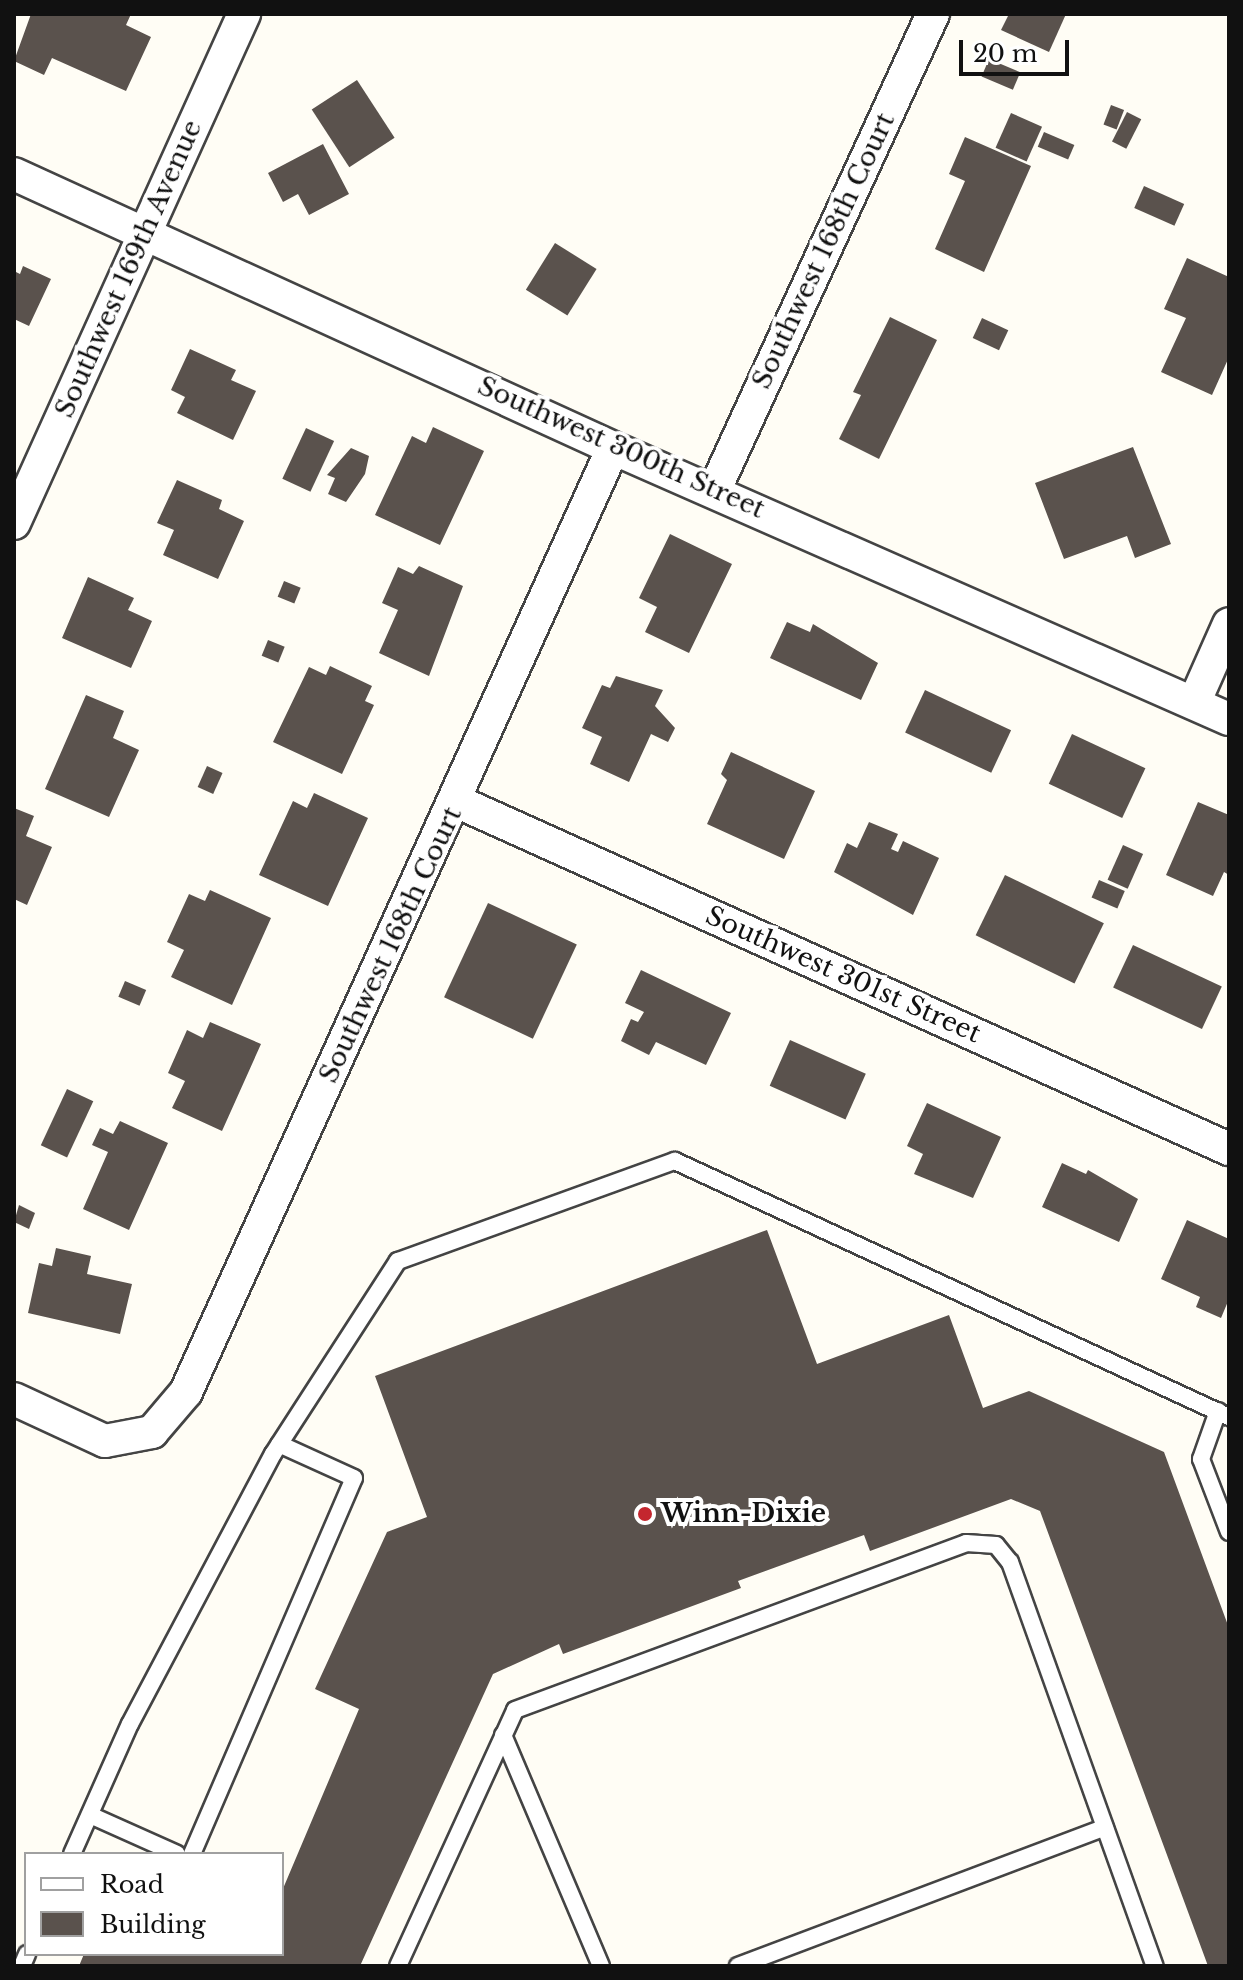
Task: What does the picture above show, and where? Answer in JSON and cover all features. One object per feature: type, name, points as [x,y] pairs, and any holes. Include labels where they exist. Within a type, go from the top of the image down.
[{"type":"street","name":"Southwest 169th Avenue","points":[[14,523],[244,14]]},
{"type":"street","name":"Southwest 168th Court","points":[[715,489],[933,14]]},
{"type":"street","name":"Southwest 300th Street","points":[[14,174],[613,448],[715,489],[1229,719]]},
{"type":"street","name":"Southwest 168th Court","points":[[14,1399],[105,1441],[152,1432],[186,1392],[456,801],[613,448]]},
{"type":"street","points":[[1194,703],[1229,624]]},
{"type":"street","name":"Southwest 301st Street","points":[[456,801],[1229,1149]]},
{"type":"lane","points":[[73,1852],[130,1724],[279,1444],[398,1261],[675,1161],[1224,1414],[1201,1459],[1229,1532]]},
{"type":"lane","points":[[193,1852],[354,1478],[279,1444]]},
{"type":"lane","points":[[398,1966],[515,1710],[966,1543],[996,1545],[1010,1562],[1155,1966]]},
{"type":"lane","points":[[503,1735],[601,1966]]},
{"type":"lane","points":[[90,1815],[173,1852]]},
{"type":"lane","points":[[738,1966],[1105,1827]]},
{"type":"building","points":[[31,14],[131,14],[126,25],[151,37],[126,91],[52,58],[44,75],[14,61]]},
{"type":"building","points":[[1009,14],[1066,14],[1049,52],[1001,30]]},
{"type":"building","points":[[989,59],[1020,72],[1013,90],[982,76]]},
{"type":"building","points":[[357,80],[395,138],[349,167],[312,109]]},
{"type":"building","points":[[1111,105],[1124,110],[1117,130],[1103,125]]},
{"type":"building","points":[[1127,112],[1141,119],[1126,149],[1112,141]]},
{"type":"building","points":[[1011,113],[1042,127],[1027,162],[996,148]]},
{"type":"building","points":[[1044,132],[1074,145],[1068,160],[1038,147]]},
{"type":"building","points":[[965,137],[1031,166],[984,272],[935,249],[965,181],[949,174]]},
{"type":"building","points":[[323,144],[349,194],[309,215],[298,194],[283,202],[268,173]]},
{"type":"building","points":[[1144,186],[1184,204],[1174,226],[1134,208]]},
{"type":"building","points":[[555,243],[597,269],[567,316],[526,290]]},
{"type":"building","points":[[1187,258],[1229,277],[1229,357],[1212,395],[1161,372],[1186,318],[1164,309]]},
{"type":"building","points":[[23,266],[51,279],[29,326],[14,319],[14,271],[20,274]]},
{"type":"building","points":[[890,317],[937,340],[879,459],[839,439],[861,395],[853,392]]},
{"type":"building","points":[[982,318],[1008,330],[999,350],[973,338]]},
{"type":"building","points":[[190,349],[236,370],[231,380],[256,391],[233,440],[177,413],[185,397],[171,390]]},
{"type":"building","points":[[433,427],[484,451],[440,545],[375,515],[412,436],[426,443]]},
{"type":"building","points":[[306,428],[334,441],[310,492],[282,479]]},
{"type":"building","points":[[1133,447],[1171,544],[1135,558],[1127,536],[1064,559],[1035,483]]},
{"type":"building","points":[[351,448],[369,456],[365,474],[346,502],[328,494],[335,478],[327,475]]},
{"type":"building","points":[[177,480],[222,500],[219,509],[244,521],[218,579],[163,555],[174,530],[157,523]]},
{"type":"building","points":[[670,534],[732,564],[689,653],[645,632],[657,607],[639,598]]},
{"type":"building","points":[[419,566],[463,586],[429,676],[379,653],[398,610],[382,603],[398,567],[413,574]]},
{"type":"building","points":[[88,577],[134,598],[128,610],[152,621],[131,668],[62,638]]},
{"type":"building","points":[[284,581],[301,588],[294,604],[278,597]]},
{"type":"building","points":[[787,622],[810,632],[813,624],[878,663],[861,700],[770,658]]},
{"type":"building","points":[[268,640],[285,647],[278,663],[262,656]]},
{"type":"building","points":[[330,666],[372,686],[365,701],[374,705],[342,774],[273,742],[309,667],[326,675]]},
{"type":"building","points":[[616,676],[663,690],[655,706],[675,728],[668,742],[651,734],[629,782],[590,764],[602,737],[582,728],[602,685],[610,688]]},
{"type":"building","points":[[925,690],[1011,730],[991,773],[905,733]]},
{"type":"building","points":[[86,695],[124,711],[113,738],[139,750],[109,817],[45,789]]},
{"type":"building","points":[[1072,734],[1145,768],[1122,818],[1049,784]]},
{"type":"building","points":[[731,752],[815,791],[784,859],[707,824],[727,780],[721,774]]},
{"type":"building","points":[[207,766],[223,773],[213,794],[198,787]]},
{"type":"building","points":[[314,793],[368,818],[328,906],[259,875],[293,801],[307,808]]},
{"type":"building","points":[[1198,802],[1229,815],[1229,875],[1224,872],[1213,896],[1166,875]]},
{"type":"building","points":[[14,808],[34,816],[26,836],[52,847],[27,905],[14,899]]},
{"type":"building","points":[[869,822],[898,834],[891,849],[898,852],[903,841],[939,858],[913,915],[834,872],[847,843],[857,848]]},
{"type":"building","points":[[1123,845],[1143,854],[1128,889],[1108,880]]},
{"type":"building","points":[[1005,875],[1104,923],[1074,983],[976,935]]},
{"type":"building","points":[[1099,880],[1125,891],[1117,908],[1092,897]]},
{"type":"building","points":[[210,890],[271,918],[232,1005],[171,977],[184,950],[167,942],[189,894],[205,901]]},
{"type":"building","points":[[488,903],[577,944],[533,1039],[444,997]]},
{"type":"building","points":[[1133,945],[1222,986],[1202,1029],[1113,988]]},
{"type":"building","points":[[641,970],[731,1013],[706,1065],[656,1042],[649,1055],[621,1041],[631,1019],[638,1022],[644,1012],[625,1003]]},
{"type":"building","points":[[125,981],[146,990],[140,1006],[118,997]]},
{"type":"building","points":[[210,1022],[261,1044],[222,1131],[172,1108],[185,1081],[168,1073],[187,1030],[203,1038]]},
{"type":"building","points":[[790,1040],[866,1074],[845,1119],[770,1086]]},
{"type":"building","points":[[67,1089],[93,1101],[67,1157],[41,1145]]},
{"type":"building","points":[[927,1103],[1001,1137],[973,1198],[914,1174],[923,1154],[907,1146]]},
{"type":"building","points":[[120,1121],[168,1143],[129,1230],[83,1209],[108,1152],[92,1145],[100,1128],[113,1134]]},
{"type":"building","points":[[1062,1163],[1086,1174],[1088,1170],[1138,1199],[1119,1242],[1042,1207]]},
{"type":"building","points":[[19,1205],[35,1213],[29,1229],[14,1222]]},
{"type":"building","points":[[1187,1220],[1229,1239],[1229,1299],[1221,1318],[1196,1307],[1200,1297],[1161,1279]]},
{"type":"building","points":[[767,1230],[817,1364],[949,1315],[983,1408],[1029,1391],[1164,1452],[1229,1628],[1229,1966],[1208,1966],[1040,1511],[1011,1499],[870,1551],[864,1535],[738,1581],[741,1588],[563,1654],[559,1644],[493,1674],[360,1966],[79,1966],[83,1956],[284,1956],[284,1886],[359,1709],[315,1689],[387,1532],[427,1517],[375,1376]]},
{"type":"building","points":[[56,1248],[91,1256],[87,1274],[132,1284],[120,1334],[28,1313],[39,1263],[52,1266]]},
{"type":"place","name":"Winn-Dixie","points":[[645,1514]]}]
